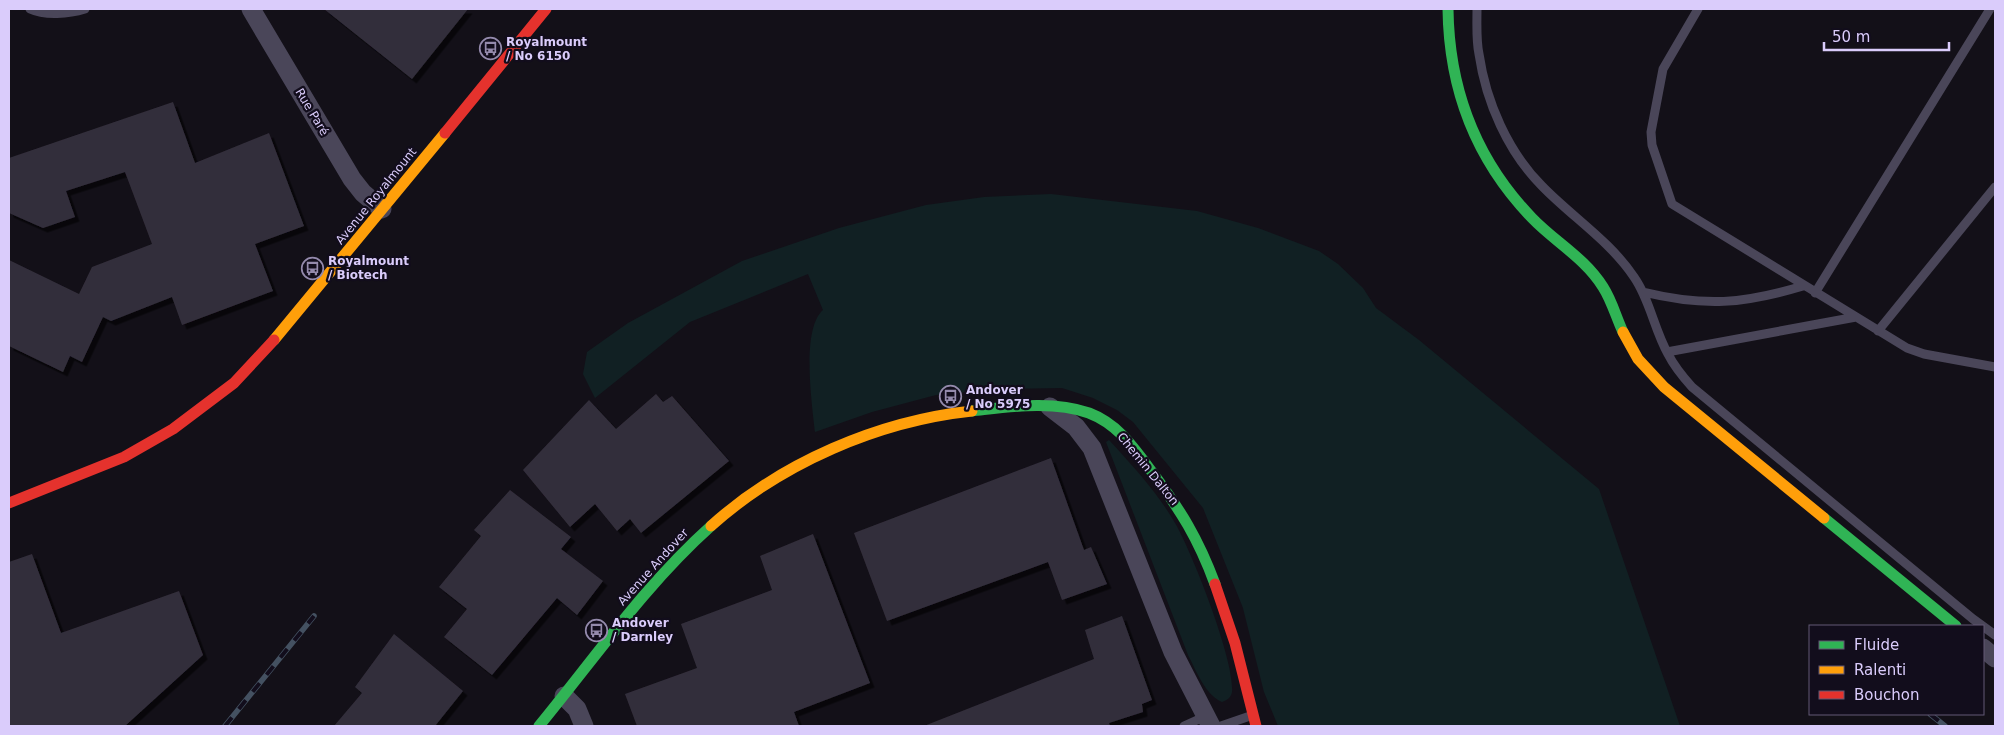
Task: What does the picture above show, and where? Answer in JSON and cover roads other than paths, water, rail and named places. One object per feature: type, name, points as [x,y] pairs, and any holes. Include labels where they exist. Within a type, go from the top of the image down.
[{"type":"street","name":"Rue Paré","points":[[251,9],[352,179],[382,209]]},
{"type":"street","name":"Avenue Royalmount","points":[[9,503],[124,457],[173,429],[220,394],[272,344],[546,9]]},
{"type":"street","points":[[1448,9],[1449,53],[1455,86],[1477,140],[1497,175],[1532,218],[1596,277],[1613,303],[1625,339],[1638,360],[1690,410],[1955,625]]},
{"type":"street","points":[[1047,405],[1076,427],[1096,456],[1173,652],[1213,723]]},
{"type":"street","name":"Avenue Andover","points":[[539,726],[627,616],[683,551],[741,502],[775,480],[835,448],[903,424],[957,412],[1047,405]]},
{"type":"street","name":"Chemin Dalton","points":[[1047,405],[1090,414],[1118,430],[1177,504],[1196,537],[1232,631],[1256,726]]},
{"type":"street","points":[[1984,649],[1995,658]]},
{"type":"street","points":[[564,696],[577,709],[584,726]]},
{"type":"lane","points":[[30,9],[37,12],[62,13],[85,9]]},
{"type":"lane","points":[[1477,9],[1478,54],[1498,122],[1514,150],[1542,186],[1625,264],[1642,292],[1667,352],[1692,387],[1982,625]]},
{"type":"lane","points":[[1698,9],[1663,69],[1651,132],[1652,145],[1672,204],[1803,286],[1916,352],[1995,367]]},
{"type":"lane","points":[[1815,293],[1990,9],[1995,12]]},
{"type":"lane","points":[[1878,331],[1995,187]]},
{"type":"lane","points":[[1642,292],[1685,301],[1713,303],[1747,301],[1803,286]]},
{"type":"lane","points":[[1667,352],[1856,317]]},
{"type":"lane","points":[[1984,626],[1995,634]]},
{"type":"lane","points":[[1184,726],[1213,723],[1252,714]]},
{"type":"railway","points":[[225,726],[314,616]]},
{"type":"railway","points":[[1931,715],[1945,726]]},
{"type":"place","name":"Royalmount / No 6150","points":[[490,49]]},
{"type":"place","name":"Royalmount / Biotech","points":[[312,268]]},
{"type":"place","name":"Andover / No 5975","points":[[950,397]]},
{"type":"place","name":"Andover / Darnley","points":[[596,630]]}]
